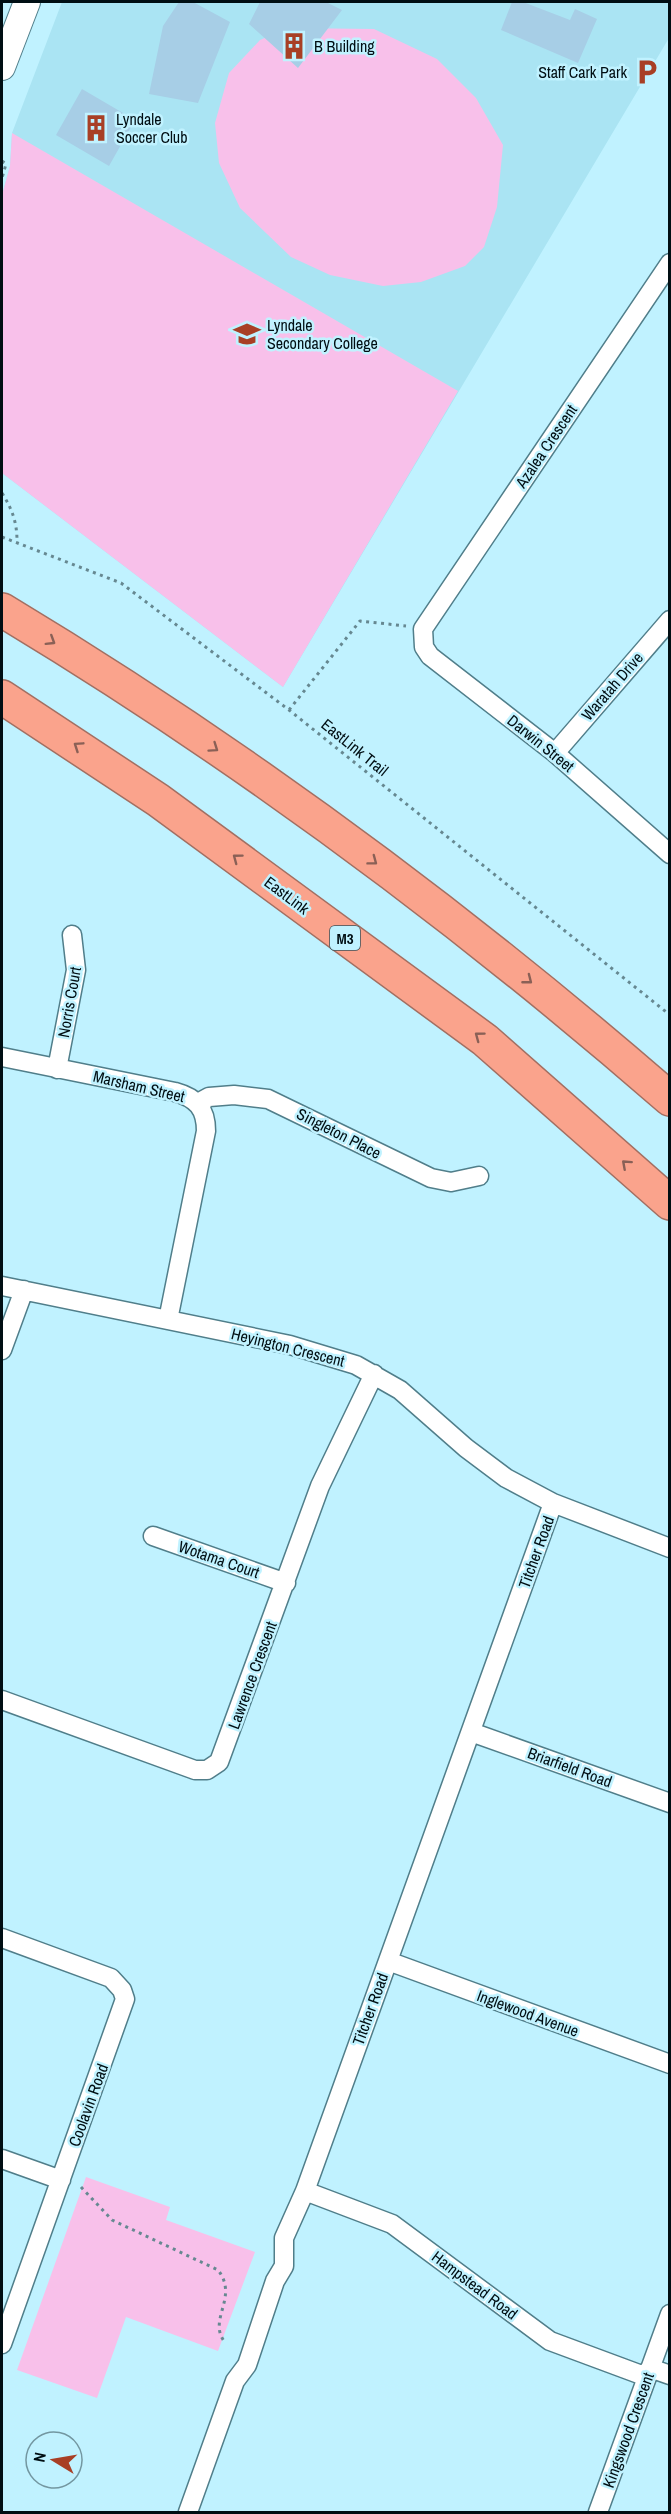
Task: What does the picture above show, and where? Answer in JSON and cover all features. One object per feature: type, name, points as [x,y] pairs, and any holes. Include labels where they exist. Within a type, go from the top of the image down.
[{"type":"highway","points":[[2,610],[205,741],[355,848],[555,1002],[669,1099]]},
{"type":"highway","name":"EastLink","points":[[2,697],[158,800],[485,1040],[669,1203]]},
{"type":"main road","points":[[2,67],[27,2]]},
{"type":"street","name":"Azalea Crescent","points":[[423,629],[669,263]]},
{"type":"street","name":"Waratah Drive","points":[[555,753],[669,620]]},
{"type":"street","name":"Darwin Street","points":[[423,629],[424,646],[430,656],[555,753],[669,854]]},
{"type":"street","name":"Norris Court","points":[[57,1069],[76,970],[72,935]]},
{"type":"street","name":"Marsham Street","points":[[2,1057],[175,1092],[198,1103],[206,1120],[206,1131],[168,1320]]},
{"type":"street","name":"Singleton Place","points":[[198,1103],[209,1097],[234,1095],[268,1099],[431,1178],[451,1182],[478,1176]]},
{"type":"street","name":"Heyington Crescent","points":[[2,1286],[309,1349],[374,1374],[418,1404],[486,1465],[554,1503],[669,1548]]},
{"type":"street","points":[[2,1350],[24,1290]]},
{"type":"street","name":"Lawrence Crescent","points":[[2,1700],[195,1770],[207,1770],[219,1762],[320,1486],[374,1374]]},
{"type":"street","name":"Titcher Road","points":[[188,2512],[235,2381],[247,2365],[271,2292],[284,2266],[284,2238],[305,2192],[554,1503]]},
{"type":"street","name":"Wotama Court","points":[[153,1536],[286,1583]]},
{"type":"street","name":"Briarfield Road","points":[[471,1732],[669,1803]]},
{"type":"street","name":"Coolavin Road","points":[[2,1938],[111,1978],[124,1995],[121,2015],[2,2344]]},
{"type":"street","name":"Inglewood Avenue","points":[[387,1961],[669,2064]]},
{"type":"street","points":[[2,2159],[61,2180]]},
{"type":"street","name":"Hampstead Road","points":[[305,2192],[392,2224],[550,2341],[648,2373],[669,2375]]},
{"type":"street","name":"Kingswood Crescent","points":[[598,2512],[669,2314]]},
{"type":"path","points":[[2,161],[6,164],[2,178]]},
{"type":"path","points":[[2,493],[10,505],[17,524],[17,541]]},
{"type":"path","name":"EastLink Trail","points":[[2,537],[121,584],[289,710],[669,1015]]},
{"type":"path","points":[[289,710],[360,621],[404,625]]},
{"type":"path","points":[[81,2187],[112,2220],[218,2270],[227,2291],[219,2327],[219,2334],[224,2341]]},
{"type":"shaded area","name":"Lyndale Secondary College","points":[[62,2],[669,2],[669,38],[283,687],[2,473],[2,195],[10,166],[12,133]]},
{"type":"shaded area","points":[[288,28],[374,29],[437,59],[476,98],[503,145],[497,207],[484,247],[465,266],[421,282],[383,286],[330,275],[291,257],[240,208],[219,163],[215,123],[229,73],[260,40]]},
{"type":"shaded area","points":[[12,133],[458,391],[283,687],[2,473],[2,195],[10,166]]},
{"type":"shaded area","points":[[86,2177],[170,2207],[166,2220],[255,2252],[218,2351],[126,2317],[97,2398],[17,2370]]},
{"type":"building","points":[[179,2],[193,2],[230,22],[198,103],[149,94],[163,26]]},
{"type":"building","name":"B Building","points":[[260,2],[326,2],[342,10],[298,68],[249,24]]},
{"type":"building","points":[[512,2],[523,2],[570,20],[575,9],[597,19],[578,63],[501,30]]},
{"type":"building","name":"Lyndale Soccer Club","points":[[82,89],[135,120],[109,166],[56,135]]},
{"type":"place","name":"B Building","points":[[294,46]]},
{"type":"place","name":"Staff Cark Park","points":[[647,72]]},
{"type":"place","name":"Lyndale Soccer Club","points":[[96,128]]},
{"type":"place","name":"Lyndale Secondary College","points":[[247,334]]}]
